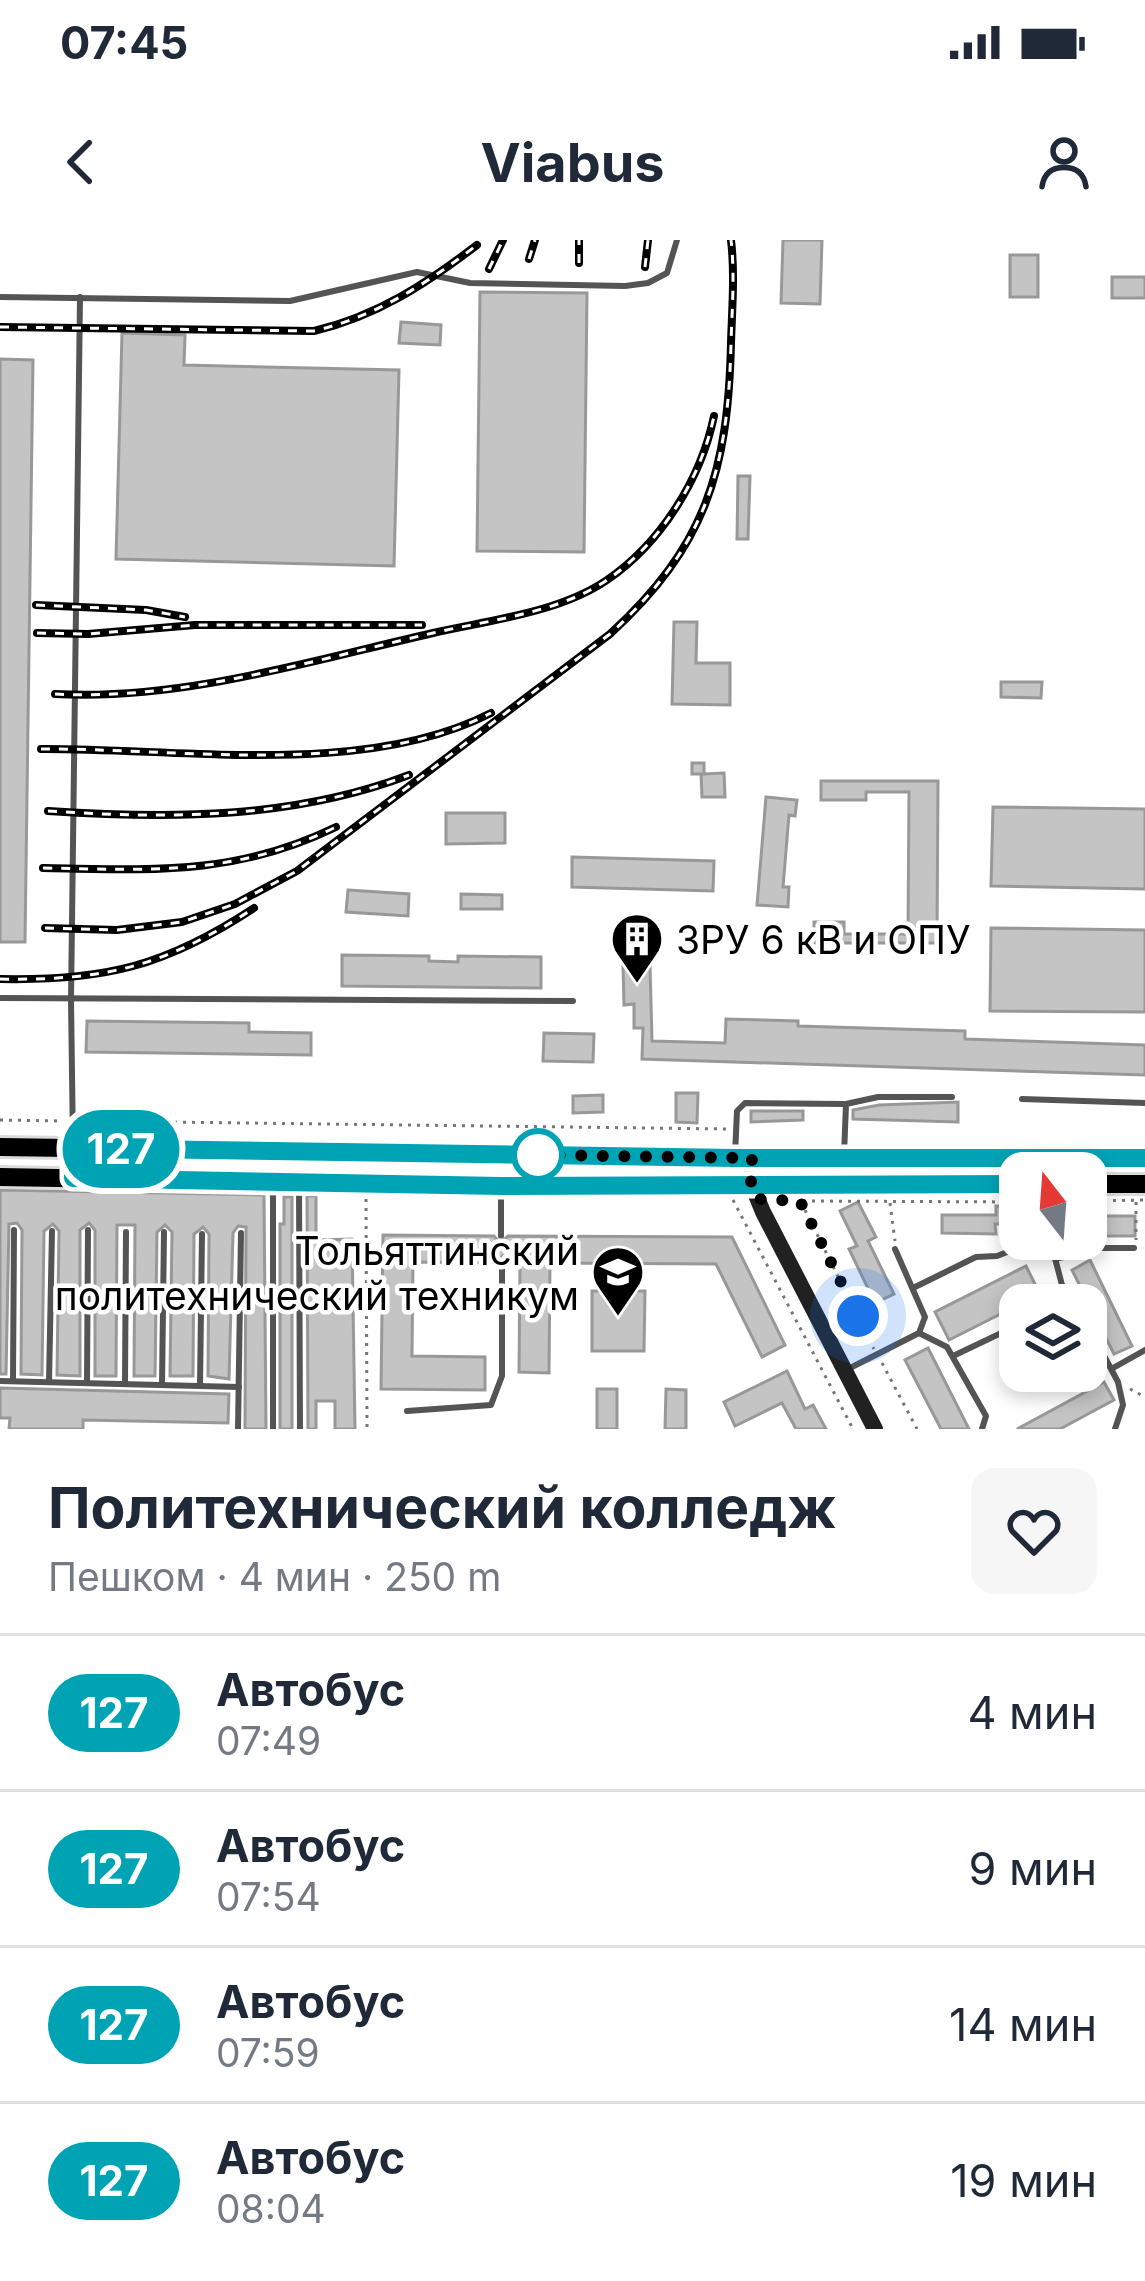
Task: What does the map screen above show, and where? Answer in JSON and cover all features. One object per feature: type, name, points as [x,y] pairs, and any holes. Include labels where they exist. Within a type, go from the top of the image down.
[{"type":"main road","points":[[0,1147],[999,1163]]},
{"type":"main road","points":[[73,1148],[73,1178]]},
{"type":"main road","points":[[1107,1161],[1145,1158]]},
{"type":"main road","points":[[0,1177],[754,1191],[999,1185]]},
{"type":"main road","points":[[1107,1187],[1141,1192]]},
{"type":"street","points":[[743,1158],[754,1191],[875,1429]]},
{"type":"lane","points":[[0,297],[290,301],[417,272],[470,283],[625,286],[649,283],[667,273],[677,240]]},
{"type":"lane","points":[[73,1148],[70,1000],[80,297]]},
{"type":"lane","points":[[0,998],[573,1001]]},
{"type":"lane","points":[[743,1158],[736,1130],[737,1112],[745,1103],[846,1104],[878,1097],[952,1097]]},
{"type":"lane","points":[[1022,1100],[1145,1103]]},
{"type":"lane","points":[[844,1158],[846,1104]]},
{"type":"lane","points":[[273,1182],[273,1429]]},
{"type":"lane","points":[[299,1183],[299,1429]]},
{"type":"lane","points":[[501,1186],[501,1236]]},
{"type":"lane","points":[[14,1230],[14,1382]]},
{"type":"lane","points":[[87,1383],[88,1230]]},
{"type":"lane","points":[[49,1382],[52,1231]]},
{"type":"lane","points":[[125,1232],[125,1384]]},
{"type":"lane","points":[[162,1385],[164,1232]]},
{"type":"lane","points":[[238,1429],[241,1233]]},
{"type":"lane","points":[[200,1386],[202,1234]]},
{"type":"lane","points":[[1107,1248],[1134,1248]]},
{"type":"lane","points":[[845,1371],[919,1333],[925,1317],[896,1249]]},
{"type":"lane","points":[[913,1288],[976,1258],[999,1255]]},
{"type":"lane","points":[[407,1412],[490,1405],[502,1376],[502,1263]]},
{"type":"lane","points":[[919,1333],[947,1346],[986,1416],[982,1429]]},
{"type":"lane","points":[[952,1356],[999,1334]]},
{"type":"lane","points":[[1113,1368],[1145,1350]]},
{"type":"lane","points":[[1107,1358],[1123,1405],[1115,1429]]},
{"type":"lane","points":[[0,1381],[239,1387]]},
{"type":"path","points":[[0,1120],[736,1130]]},
{"type":"path","points":[[754,1191],[733,1199],[853,1429]]},
{"type":"path","points":[[1141,1192],[1145,1200]]},
{"type":"path","points":[[1107,1198],[1141,1192]]},
{"type":"path","points":[[1134,1248],[1141,1192]]},
{"type":"path","points":[[366,1197],[367,1429]]},
{"type":"path","points":[[917,1429],[800,1201],[999,1202]]},
{"type":"path","points":[[890,1201],[896,1249]]},
{"type":"path","points":[[1118,1382],[1145,1397]]},
{"type":"building","points":[[783,240],[822,240],[820,304],[781,303]]},
{"type":"building","points":[[1010,255],[1038,255],[1038,297],[1010,297]]},
{"type":"building","points":[[1112,277],[1145,277],[1145,298],[1112,298]]},
{"type":"building","points":[[480,292],[587,293],[584,552],[477,551]]},
{"type":"building","points":[[401,322],[441,325],[440,345],[399,343]]},
{"type":"building","points":[[122,333],[185,335],[184,365],[399,370],[394,566],[116,559]]},
{"type":"building","points":[[0,359],[33,360],[25,942],[0,942]]},
{"type":"building","points":[[738,476],[750,476],[748,539],[737,539]]},
{"type":"building","points":[[674,622],[697,622],[696,663],[730,663],[730,705],[672,704]]},
{"type":"building","points":[[1001,682],[1042,682],[1041,698],[1001,697]]},
{"type":"building","points":[[692,763],[704,763],[704,774],[724,773],[725,797],[702,797],[701,774],[692,774]]},
{"type":"building","points":[[821,781],[938,781],[937,943],[814,943],[814,922],[844,922],[844,934],[908,934],[909,792],[866,792],[866,800],[821,800]]},
{"type":"building","points":[[766,797],[797,800],[795,816],[789,815],[783,887],[789,887],[788,907],[757,905]]},
{"type":"building","points":[[993,807],[1145,809],[1145,889],[991,886]]},
{"type":"building","points":[[446,813],[505,813],[505,843],[446,844]]},
{"type":"building","points":[[572,857],[714,861],[713,891],[572,887]]},
{"type":"building","points":[[348,890],[409,894],[408,916],[346,912]]},
{"type":"building","points":[[461,894],[502,895],[502,909],[461,909]]},
{"type":"building","points":[[991,928],[1145,930],[1145,1012],[990,1011]]},
{"type":"building","points":[[342,955],[429,956],[429,961],[458,962],[458,956],[541,957],[541,988],[342,986]]},
{"type":"building","points":[[650,965],[652,1041],[725,1043],[726,1019],[965,1031],[965,1039],[1145,1045],[1145,1075],[642,1059],[643,1028],[634,1028],[634,1004],[624,1005],[623,966]]},
{"type":"building","points":[[87,1021],[249,1023],[249,1032],[311,1033],[311,1055],[86,1052]]},
{"type":"building","points":[[544,1033],[594,1034],[593,1062],[543,1061]]},
{"type":"building","points":[[676,1093],[698,1093],[697,1123],[676,1122]]},
{"type":"building","points":[[603,1095],[603,1112],[573,1113],[573,1096]]},
{"type":"building","points":[[958,1102],[958,1122],[853,1119],[853,1110],[879,1105]]},
{"type":"building","points":[[751,1111],[803,1111],[803,1120],[751,1122]]},
{"type":"building","points":[[0,1190],[264,1195],[266,1429],[245,1429],[246,1227],[238,1226],[233,1233],[229,1379],[208,1376],[209,1234],[203,1227],[194,1234],[193,1376],[170,1376],[172,1232],[165,1225],[157,1232],[155,1376],[134,1376],[135,1225],[117,1225],[116,1376],[95,1376],[95,1230],[89,1223],[80,1230],[80,1376],[57,1375],[59,1231],[53,1224],[44,1231],[42,1375],[21,1374],[22,1230],[17,1223],[9,1224],[6,1374],[0,1374]]},
{"type":"building","points":[[307,1196],[316,1196],[316,1240],[352,1239],[355,1429],[335,1429],[335,1401],[316,1401],[316,1429],[308,1429]]},
{"type":"building","points":[[284,1197],[292,1197],[292,1429],[280,1429]]},
{"type":"building","points":[[858,1202],[876,1237],[868,1241],[894,1294],[875,1303],[849,1249],[857,1246],[840,1211]]},
{"type":"building","points":[[999,1206],[996,1234],[942,1233],[942,1215],[996,1215]]},
{"type":"building","points":[[1107,1216],[1135,1216],[1135,1236],[1107,1236]]},
{"type":"building","name":"Тольяттинский политехнический техникум","points":[[383,1235],[494,1236],[500,1243],[508,1236],[732,1237],[785,1345],[762,1357],[716,1264],[550,1263],[549,1373],[519,1372],[520,1263],[509,1263],[503,1256],[495,1263],[413,1262],[412,1356],[485,1357],[485,1390],[381,1389]]},
{"type":"building","points":[[1090,1260],[1102,1284],[1079,1284],[1072,1270]]},
{"type":"building","points":[[1026,1266],[1035,1284],[999,1284],[999,1315],[949,1340],[935,1312]]},
{"type":"building","points":[[592,1291],[645,1291],[644,1351],[592,1351]]},
{"type":"building","points":[[1107,1295],[1132,1346],[1114,1354],[1107,1340]]},
{"type":"building","points":[[928,1348],[969,1429],[941,1429],[905,1360]]},
{"type":"building","points":[[787,1371],[805,1409],[813,1405],[826,1429],[796,1429],[782,1403],[735,1426],[724,1402]]},
{"type":"building","points":[[1107,1387],[1114,1400],[1060,1429],[1017,1429],[1085,1392],[1107,1392]]},
{"type":"building","points":[[0,1388],[229,1394],[228,1423],[83,1420],[83,1429],[9,1429],[10,1418],[0,1418]]},
{"type":"building","points":[[597,1389],[617,1389],[617,1429],[597,1429]]},
{"type":"building","points":[[666,1389],[686,1390],[686,1429],[665,1429]]},
{"type":"railway","points":[[489,269],[503,240]]},
{"type":"railway","points":[[529,259],[535,240]]},
{"type":"railway","points":[[579,240],[579,263]]},
{"type":"railway","points":[[645,267],[648,240]]},
{"type":"railway","points":[[45,928],[117,930],[182,922],[235,904],[297,871],[610,634],[643,601],[690,537],[717,468],[729,389],[731,240]]},
{"type":"railway","points":[[0,327],[314,331],[400,297],[477,245]]},
{"type":"railway","points":[[55,694],[150,691],[245,677],[567,600],[627,565],[661,528],[689,486],[714,416]]},
{"type":"railway","points":[[36,605],[146,610],[185,617]]},
{"type":"railway","points":[[37,633],[195,625],[422,625]]},
{"type":"railway","points":[[41,749],[330,753],[441,733],[491,713]]},
{"type":"railway","points":[[48,811],[186,815],[276,808],[365,790],[409,775]]},
{"type":"railway","points":[[43,868],[157,869],[228,862],[299,843],[336,827]]},
{"type":"railway","points":[[0,979],[72,977],[133,966],[192,944],[254,908]]},
{"type":"bus line","name":"127","points":[[999,1158],[73,1148],[73,1178],[501,1186],[999,1184]]},
{"type":"bus line","name":"127","points":[[1107,1158],[1145,1158]]},
{"type":"place","name":"ЗРУ 6 кВ и ОПУ","points":[[637,985]]},
{"type":"place","name":"Тольяттинский политехнический техникум","points":[[618,1318]]},
{"type":"route","points":[[538,1155],[752,1158],[751,1183],[758,1199],[800,1201],[858,1316]]}]
